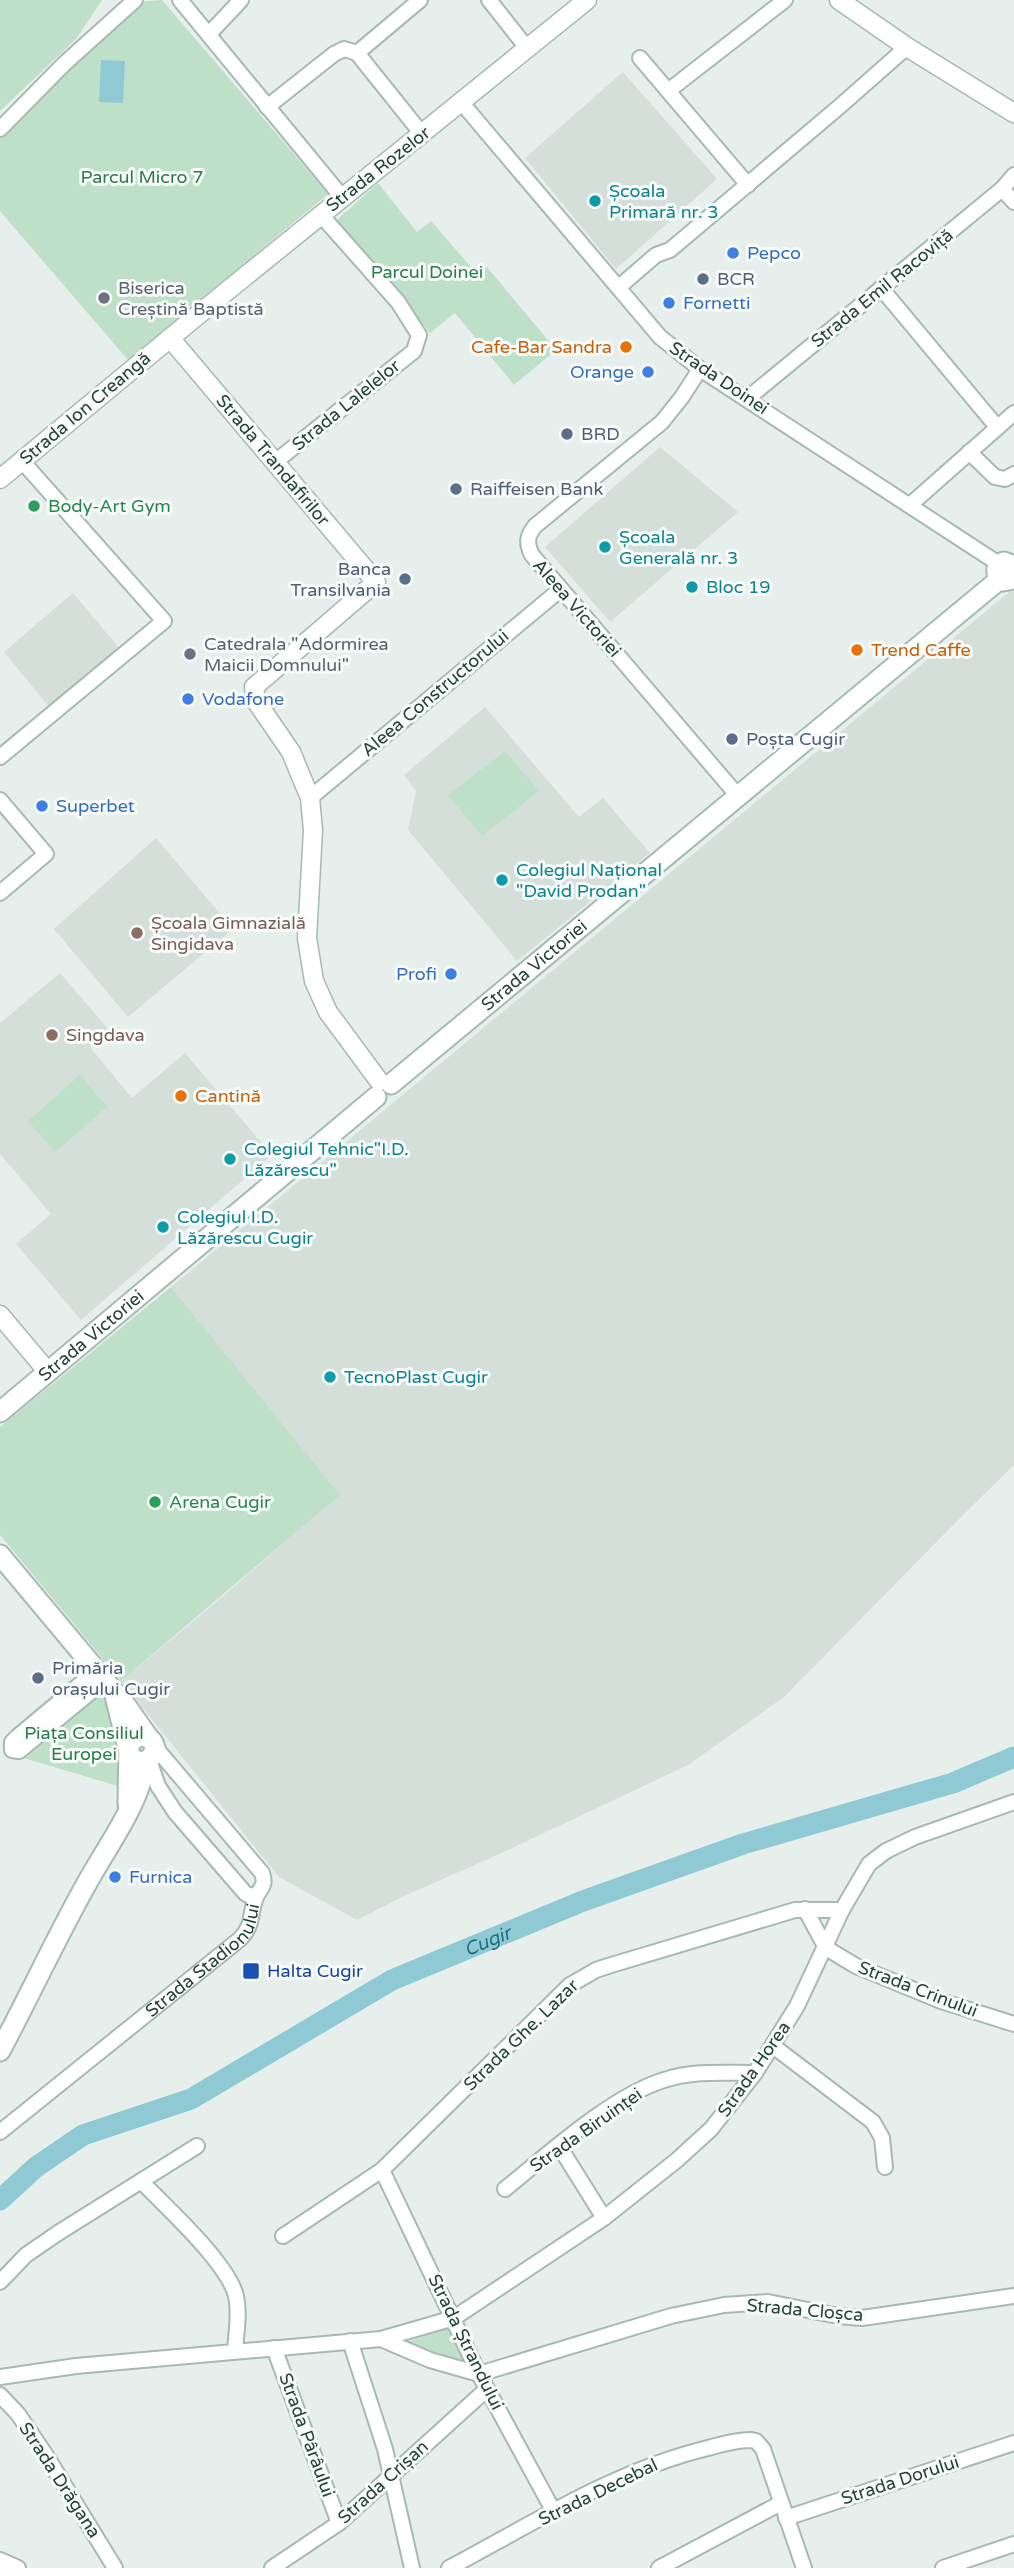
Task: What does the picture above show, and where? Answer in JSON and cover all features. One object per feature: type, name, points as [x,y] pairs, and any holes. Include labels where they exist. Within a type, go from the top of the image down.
[{"type":"main road","name":"Strada Victoriei","points":[[0,1412],[382,1087],[1007,572]]},
{"type":"main road","name":"Strada Stadionului","points":[[0,1555],[104,1681],[142,1752]]},
{"type":"main road","points":[[0,2051],[128,1809],[142,1752]]},
{"type":"street","points":[[0,129],[64,64],[135,0]]},
{"type":"street","points":[[180,0],[342,197]]},
{"type":"street","points":[[209,34],[241,0]]},
{"type":"street","points":[[357,53],[420,0]]},
{"type":"street","points":[[489,0],[527,48]]},
{"type":"street","name":"Strada Rozelor","points":[[170,338],[587,0]]},
{"type":"street","points":[[668,91],[785,0]]},
{"type":"street","points":[[839,0],[907,47],[1014,113]]},
{"type":"street","points":[[619,287],[656,255],[670,250],[748,185],[907,47]]},
{"type":"street","points":[[267,107],[344,49],[357,53],[422,134]]},
{"type":"street","points":[[640,58],[748,185]]},
{"type":"street","name":"Strada Doinei","points":[[461,102],[660,337],[700,369],[911,505],[1007,572]]},
{"type":"street","name":"Strada Emil Racoviță","points":[[748,398],[1002,189],[1014,175]]},
{"type":"street","points":[[1002,189],[1014,202]]},
{"type":"street","name":"Strada Lalelelor","points":[[275,462],[414,351],[419,335],[398,302],[321,215]]},
{"type":"street","points":[[881,288],[997,427]]},
{"type":"street","name":"Strada Ion Creangă","points":[[0,479],[170,338]]},
{"type":"street","name":"Strada Trandafirilor","points":[[170,338],[376,582],[254,687],[256,701],[291,752],[310,798]]},
{"type":"street","name":"Aleea Victoriei","points":[[700,369],[662,422],[535,526],[529,534],[527,546],[531,555],[738,796]]},
{"type":"street","points":[[911,505],[1014,413]]},
{"type":"street","points":[[969,452],[995,477],[1005,479],[1014,474]]},
{"type":"street","points":[[0,757],[164,621],[22,461]]},
{"type":"street","name":"Aleea Constructorului","points":[[310,798],[561,589]]},
{"type":"street","points":[[310,798],[313,830],[307,938],[311,972],[328,1012],[382,1087]]},
{"type":"street","points":[[0,800],[46,854],[0,892]]},
{"type":"street","points":[[0,1315],[48,1372]]},
{"type":"street","points":[[21,1742],[104,1681]]},
{"type":"street","points":[[142,1752],[262,1873],[265,1881],[263,1889],[257,1894]]},
{"type":"street","name":"Strada Stadionului","points":[[0,2132],[240,1939],[251,1922],[257,1894],[250,1896],[245,1893],[183,1822],[158,1786],[142,1752]]},
{"type":"street","name":"Strada Horea","points":[[381,2339],[454,2318],[604,2218],[677,2160],[711,2129],[773,2046],[797,2006],[842,1910],[869,1864],[886,1851],[915,1837],[1014,1802]]},
{"type":"street","points":[[805,1909],[826,1948]]},
{"type":"street","name":"Strada Ghe. Lazar","points":[[283,2236],[382,2170],[508,2045],[581,1978],[608,1966],[805,1909],[842,1910]]},
{"type":"street","name":"Strada Crinului","points":[[826,1948],[856,1966],[898,1985],[1014,2024]]},
{"type":"street","points":[[773,2046],[873,2122],[882,2138],[885,2167]]},
{"type":"street","name":"Strada Biruinței","points":[[505,2189],[559,2146],[637,2091],[665,2079],[702,2074],[755,2073]]},
{"type":"street","points":[[0,2282],[26,2255],[197,2146]]},
{"type":"street","points":[[559,2146],[604,2218]]},
{"type":"street","name":"Strada Ștrandului","points":[[382,2170],[479,2374],[554,2512]]},
{"type":"street","points":[[142,2182],[205,2249],[232,2285],[237,2305],[235,2351]]},
{"type":"street","name":"Strada Cloșca","points":[[479,2374],[671,2316],[712,2307],[768,2302],[862,2318],[1014,2296]]},
{"type":"street","points":[[0,2377],[76,2366],[381,2339],[430,2360],[479,2374]]},
{"type":"street","points":[[350,2341],[391,2474],[412,2568]]},
{"type":"street","name":"Strada Pârâului","points":[[274,2348],[339,2523]]},
{"type":"street","name":"Strada Crișan","points":[[272,2568],[339,2523],[487,2389]]},
{"type":"street","name":"Strada Drăgana","points":[[0,2395],[18,2414],[47,2457],[116,2568]]},
{"type":"street","name":"Strada Decebal","points":[[449,2568],[554,2512],[655,2463],[744,2440],[757,2441],[763,2449],[781,2502]]},
{"type":"street","name":"Strada Dorului","points":[[786,2518],[1014,2443]]},
{"type":"street","points":[[659,2568],[781,2502],[804,2568]]},
{"type":"street","points":[[943,2568],[1014,2544]]},
{"type":"street","points":[[0,2560],[18,2568]]},
{"type":"shaded area","points":[[623,72],[717,179],[616,269],[525,158]]},
{"type":"shaded area","points":[[660,447],[738,512],[610,622],[545,547]]},
{"type":"shaded area","points":[[1014,588],[1014,1465],[784,1697],[688,1765],[357,1920],[279,1877],[121,1681],[339,1495],[171,1287]]},
{"type":"shaded area","points":[[73,593],[119,648],[50,708],[4,652]]},
{"type":"shaded area","points":[[485,707],[579,817],[603,798],[650,853],[517,961],[408,830],[416,791],[404,775]]},
{"type":"shaded area","points":[[156,838],[233,929],[128,1017],[54,929]]},
{"type":"shaded area","points":[[60,973],[109,1030],[90,1047],[132,1098],[185,1053],[272,1155],[81,1320],[16,1244],[51,1214],[0,1154],[0,1023]]},
{"type":"green space","points":[[0,0],[102,0],[76,39],[0,111]]},
{"type":"green space","name":"Parcul Micro 7","points":[[162,0],[328,194],[128,360],[0,211],[0,133],[137,2]]},
{"type":"green space","name":"Parcul Doinei","points":[[378,183],[417,232],[431,221],[478,275],[487,267],[556,350],[514,385],[455,313],[430,333],[337,220]]},
{"type":"green space","points":[[505,751],[539,791],[482,836],[448,795]]},
{"type":"green space","points":[[80,1075],[107,1107],[55,1152],[28,1121]]},
{"type":"green space","points":[[171,1287],[340,1495],[121,1681],[0,1535],[0,1427]]},
{"type":"green space","name":"Piața Consiliul Europei","points":[[100,1689],[115,1736],[118,1786],[20,1757]]},
{"type":"green space","points":[[450,2328],[463,2360],[403,2343]]},
{"type":"water","points":[[101,60],[125,61],[123,103],[99,102]]},
{"type":"waterway","name":"Cugir","points":[[0,2200],[36,2167],[83,2135],[191,2099],[392,1980],[583,1901],[743,1844],[953,1783],[1014,1757]]},
{"type":"place","name":"Școala Primară nr. 3","points":[[595,201]]},
{"type":"place","name":"Pepco","points":[[733,253]]},
{"type":"place","name":"BCR","points":[[703,279]]},
{"type":"place","name":"Biserica Creștină Baptistă","points":[[104,298]]},
{"type":"place","name":"Fornetti","points":[[669,303]]},
{"type":"place","name":"Cafe-Bar Sandra","points":[[626,347]]},
{"type":"place","name":"Orange","points":[[648,372]]},
{"type":"place","name":"BRD","points":[[567,434]]},
{"type":"place","name":"Raiffeisen Bank","points":[[456,489]]},
{"type":"place","name":"Body-Art Gym","points":[[34,506]]},
{"type":"place","name":"Școala Generală nr. 3","points":[[605,547]]},
{"type":"place","name":"Banca Transilvania","points":[[405,579]]},
{"type":"place","name":"Bloc 19","points":[[692,587]]},
{"type":"place","name":"Trend Caffe","points":[[857,650]]},
{"type":"place","name":"Catedrala \"Adormirea Maicii Domnului\"","points":[[190,654]]},
{"type":"place","name":"Vodafone","points":[[188,699]]},
{"type":"place","name":"Poșta Cugir","points":[[732,739]]},
{"type":"place","name":"Superbet","points":[[42,806]]},
{"type":"place","name":"Colegiul Național \"David Prodan\"","points":[[502,880]]},
{"type":"place","name":"Școala Gimnazială Singidava","points":[[137,933]]},
{"type":"place","name":"Profi","points":[[451,974]]},
{"type":"place","name":"Singdava","points":[[52,1035]]},
{"type":"place","name":"Cantină","points":[[181,1096]]},
{"type":"place","name":"Colegiul Tehnic\"I.D. Lăzărescu\"","points":[[230,1159]]},
{"type":"place","name":"Colegiul I.D. Lăzărescu Cugir","points":[[163,1227]]},
{"type":"place","name":"TecnoPlast Cugir","points":[[330,1377]]},
{"type":"place","name":"Arena Cugir","points":[[155,1502]]},
{"type":"place","name":"Primăria orașului Cugir","points":[[38,1678]]},
{"type":"place","name":"Furnica","points":[[115,1877]]},
{"type":"place","name":"Halta Cugir","points":[[251,1971]]}]
